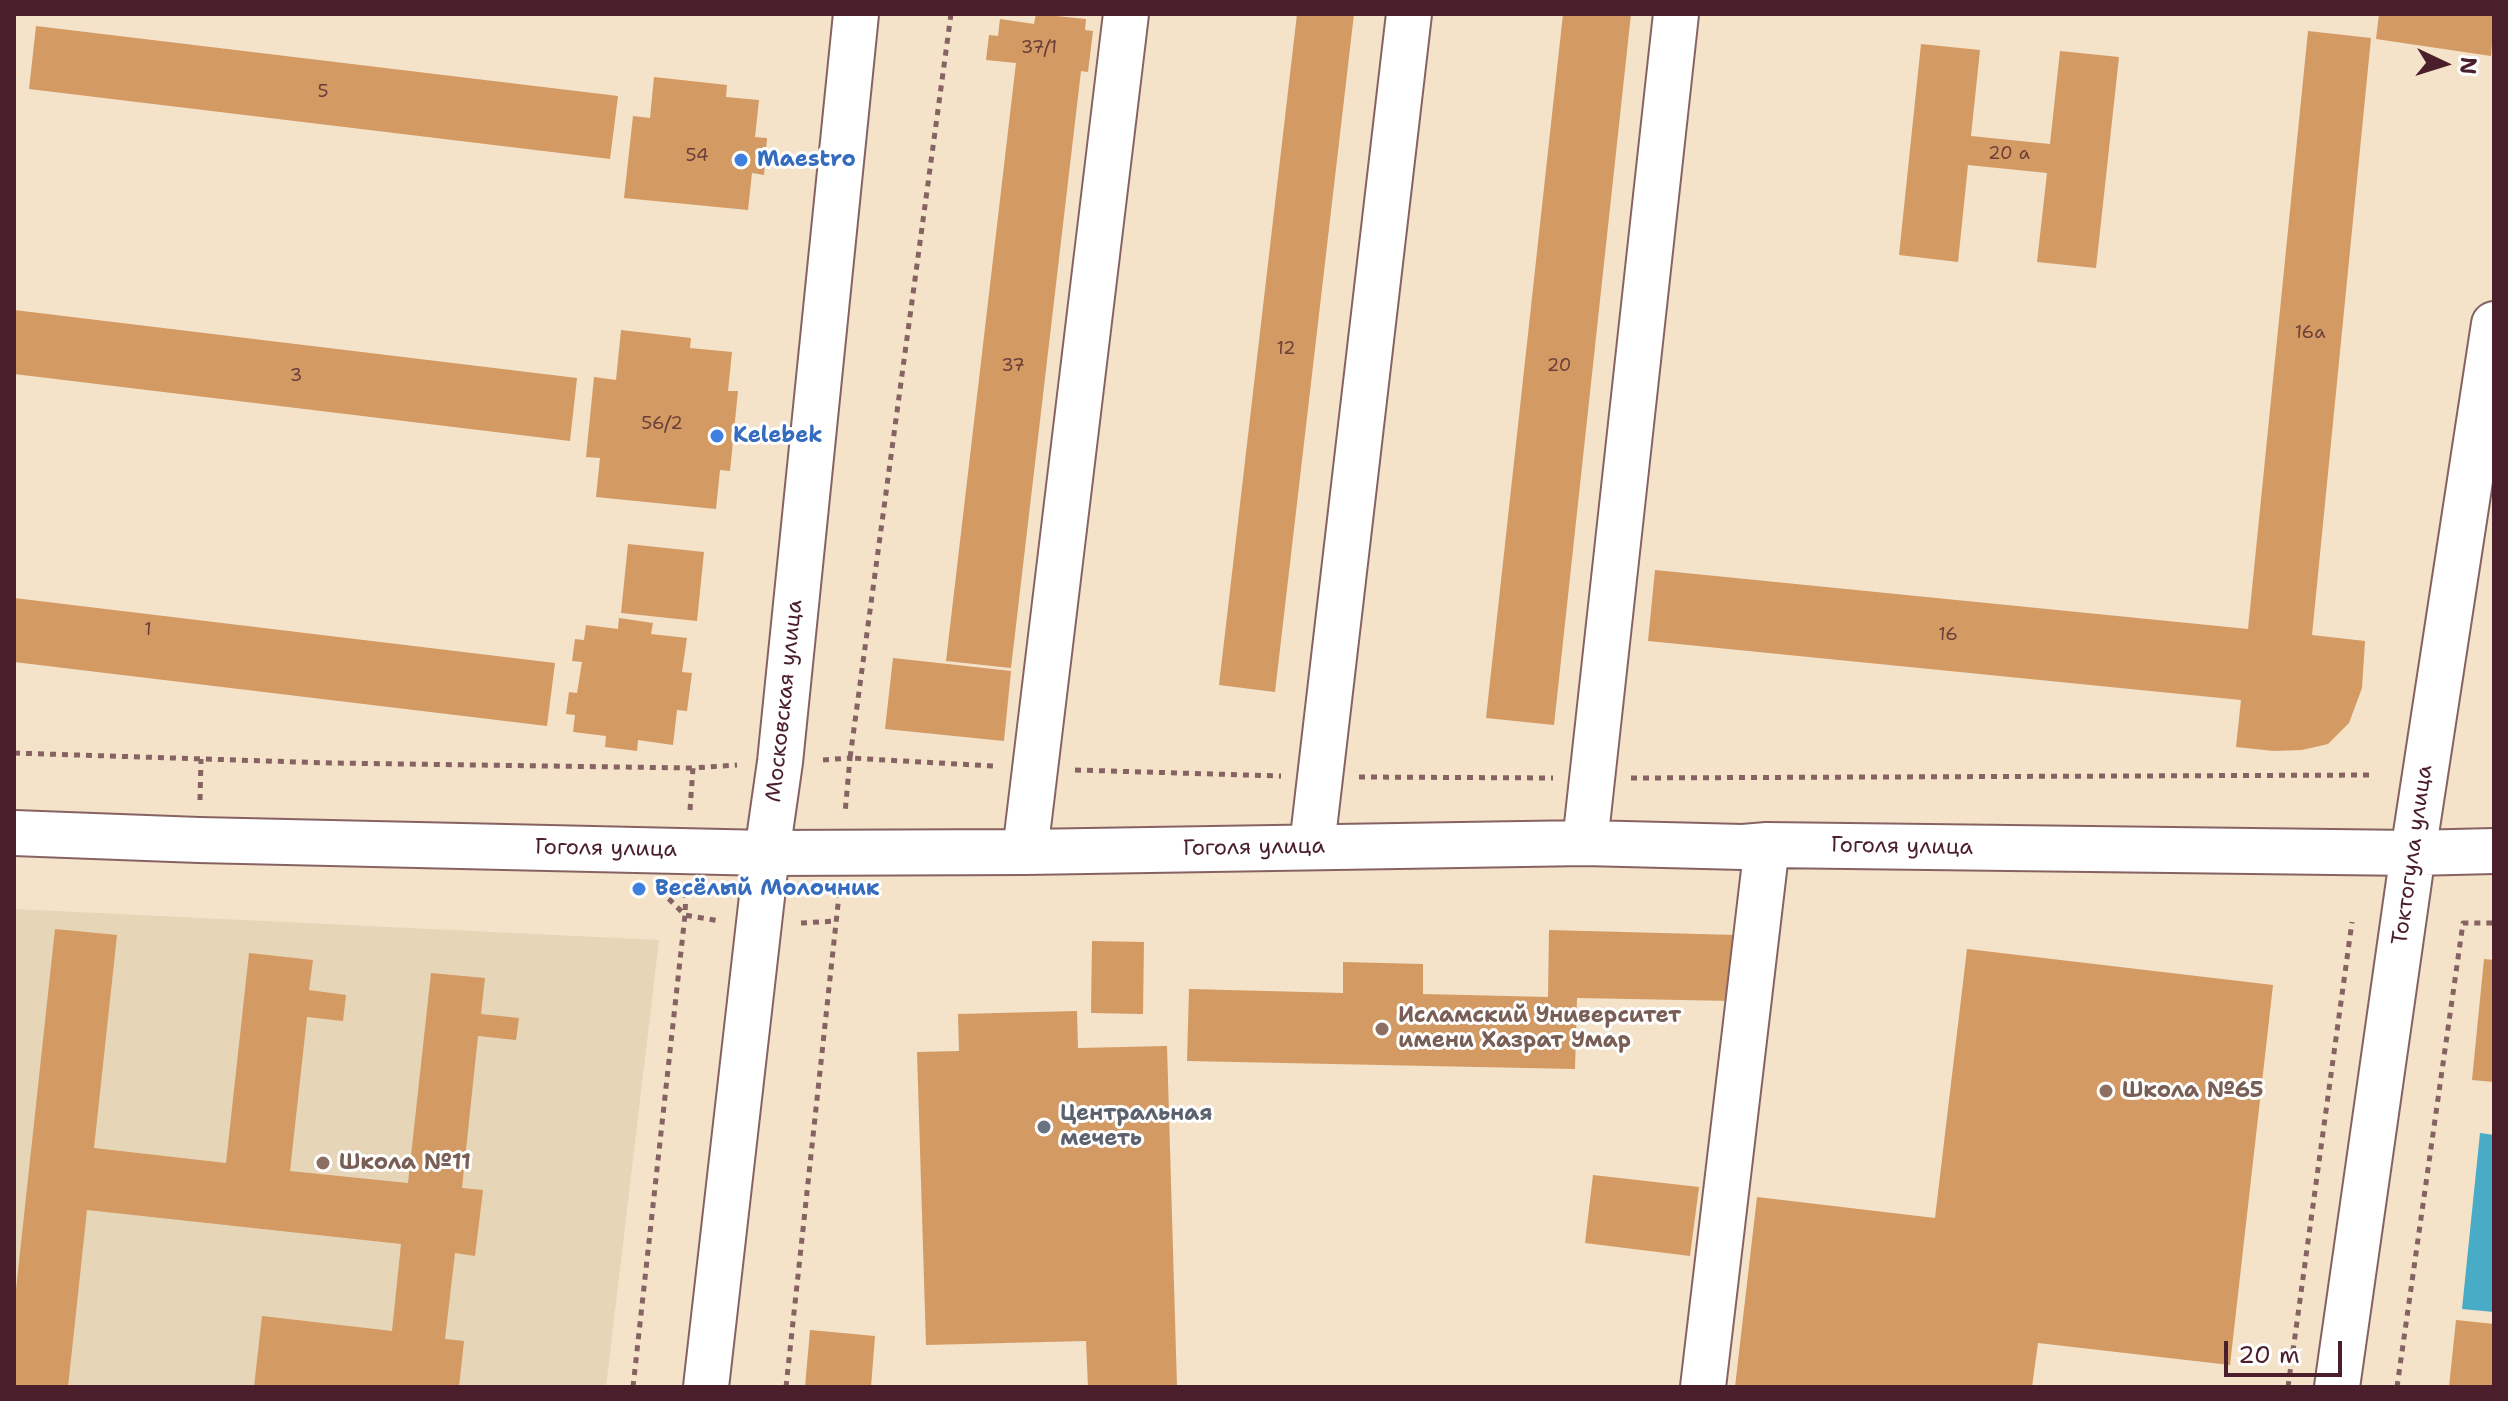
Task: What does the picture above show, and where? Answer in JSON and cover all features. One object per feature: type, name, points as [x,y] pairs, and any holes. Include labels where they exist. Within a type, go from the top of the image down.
[{"type":"street","name":"Московская улица","points":[[706,1387],[780,762],[856,14]]},
{"type":"street","points":[[1025,852],[1126,14]]},
{"type":"street","points":[[1312,846],[1409,14]]},
{"type":"street","points":[[1585,843],[1676,14]]},
{"type":"street","name":"Токтогула улица","points":[[2337,1387],[2413,853],[2494,324]]},
{"type":"street","name":"Гоголя улица","points":[[14,833],[767,853],[1585,843],[2413,853],[2494,851]]},
{"type":"street","points":[[1703,1387],[1767,845]]},
{"type":"path","points":[[14,753],[331,763],[693,768]]},
{"type":"path","points":[[786,1387],[837,921],[850,758]]},
{"type":"path","points":[[633,1387],[685,915],[660,890]]},
{"type":"path","points":[[2288,1387],[2352,922]]},
{"type":"path","points":[[2397,1387],[2463,923],[2494,923]]},
{"type":"shaded area","name":"Школа №11","points":[[14,909],[659,940],[606,1387],[14,1387]]},
{"type":"water","points":[[2480,1133],[2494,1135],[2494,1312],[2462,1309]]},
{"type":"building","points":[[1036,14],[1086,19],[1085,30],[1093,31],[1088,72],[1081,71],[1011,668],[946,661],[1016,63],[986,60],[989,35],[998,36],[1000,19],[1034,24]]},
{"type":"building","points":[[1297,14],[1354,14],[1275,692],[1219,685]]},
{"type":"building","points":[[1563,14],[1631,14],[1554,725],[1486,718]]},
{"type":"building","points":[[2379,14],[2494,14],[2491,56],[2376,39]]},
{"type":"building","points":[[36,26],[618,96],[610,159],[29,89]]},
{"type":"building","points":[[2308,31],[2371,38],[2312,635],[2365,641],[2362,688],[2349,723],[2328,744],[2302,750],[2274,751],[2236,747],[2241,700],[1648,641],[1655,570],[2248,629]]},
{"type":"building","points":[[1921,44],[1980,50],[1971,136],[2050,144],[2060,51],[2119,57],[2096,268],[2037,262],[2047,173],[1968,165],[1958,262],[1899,255]]},
{"type":"building","points":[[654,77],[727,85],[726,97],[759,100],[755,137],[767,138],[764,175],[752,173],[748,210],[624,198],[633,116],[650,118]]},
{"type":"building","points":[[14,310],[577,378],[570,441],[14,374]]},
{"type":"building","points":[[621,330],[691,338],[690,348],[732,352],[728,391],[738,391],[730,471],[720,470],[716,509],[596,497],[600,458],[586,457],[594,377],[616,380]]},
{"type":"building","points":[[628,544],[704,552],[697,621],[621,613]]},
{"type":"building","points":[[14,598],[555,663],[547,726],[14,662]]},
{"type":"building","points":[[619,618],[653,623],[651,634],[687,638],[682,672],[692,673],[687,711],[677,710],[673,745],[638,740],[637,751],[605,747],[606,736],[573,732],[575,715],[566,714],[569,692],[577,693],[582,662],[572,661],[575,639],[584,640],[586,625],[618,629]]},
{"type":"building","points":[[893,658],[1011,671],[1004,741],[885,729]]},
{"type":"building","points":[[55,929],[117,935],[94,1148],[226,1163],[249,953],[313,960],[309,990],[346,995],[343,1021],[307,1017],[290,1171],[408,1183],[431,973],[485,978],[481,1014],[519,1018],[516,1040],[478,1036],[462,1188],[483,1190],[475,1256],[455,1253],[445,1339],[464,1341],[459,1387],[254,1387],[262,1316],[392,1331],[401,1244],[87,1210],[68,1387],[14,1387],[14,1308]]},
{"type":"building","name":"Исламский Университет имени Хазрат Умар","points":[[1549,930],[1736,935],[1734,1001],[1577,998],[1575,1069],[1187,1061],[1189,989],[1343,993],[1343,962],[1423,964],[1423,994],[1548,997]]},
{"type":"building","points":[[1092,941],[1144,942],[1143,1014],[1091,1013]]},
{"type":"building","name":"Школа №65","points":[[1967,949],[2273,985],[2230,1365],[2038,1343],[2032,1387],[1735,1387],[1757,1197],[1935,1218]]},
{"type":"building","points":[[2484,959],[2494,960],[2494,1082],[2472,1080]]},
{"type":"building","points":[[1077,1011],[1078,1048],[1167,1046],[1177,1387],[1088,1387],[1086,1341],[926,1345],[917,1052],[959,1051],[958,1014]]},
{"type":"building","points":[[1593,1175],[1699,1187],[1690,1256],[1585,1243]]},
{"type":"building","points":[[2456,1320],[2494,1324],[2494,1387],[2449,1387]]},
{"type":"building","points":[[810,1330],[875,1336],[871,1387],[805,1387]]},
{"type":"place","name":"Maestro","points":[[741,160]]},
{"type":"place","name":"Kelebek","points":[[717,436]]},
{"type":"place","name":"Весёлый Молочник","points":[[639,889]]},
{"type":"place","name":"Исламский Университет имени Хазрат Умар","points":[[1382,1029]]},
{"type":"place","name":"Школа №65","points":[[2106,1091]]},
{"type":"place","name":"Центральная мечеть","points":[[1044,1127]]},
{"type":"place","name":"Школа №11","points":[[323,1163]]}]
